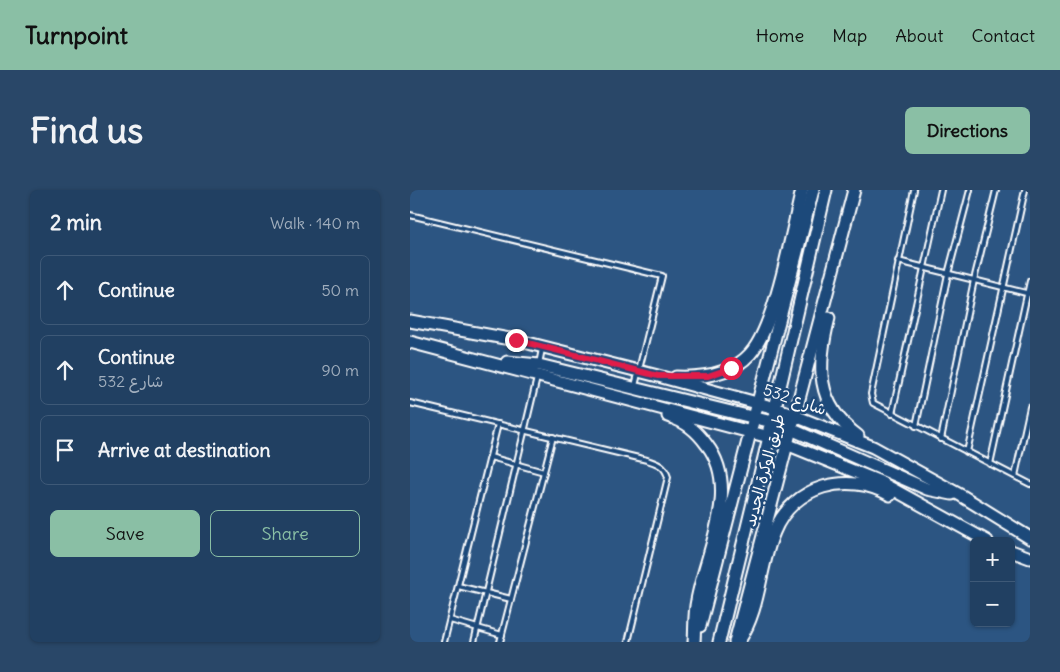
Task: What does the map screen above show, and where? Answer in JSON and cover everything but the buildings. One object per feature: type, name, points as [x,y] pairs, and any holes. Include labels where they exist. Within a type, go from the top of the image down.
[{"type":"street","points":[[658,376],[708,376],[731,368],[750,354],[763,333],[773,309],[802,190]]},
{"type":"street","name":"طريق الوكرة الجديد","points":[[695,642],[813,190]]},
{"type":"street","points":[[719,642],[826,190]]},
{"type":"street","name":"طريق الوكرة الجديد","points":[[737,642],[854,190]]},
{"type":"street","points":[[861,190],[822,346],[820,367],[825,393],[835,415],[845,426],[873,448]]},
{"type":"street","name":"شارع 532","points":[[410,321],[543,347],[658,376],[795,415],[873,448],[962,496],[1030,538]]},
{"type":"street","points":[[410,342],[470,359],[537,374],[769,437],[878,482],[979,537]]},
{"type":"street","points":[[429,348],[453,362],[635,388],[753,417],[791,428],[927,489],[962,496]]},
{"type":"street","points":[[537,374],[678,420],[696,429],[717,458],[723,481],[720,509],[697,601],[695,642]]},
{"type":"street","points":[[757,403],[788,444]]},
{"type":"street","points":[[749,432],[795,415]]},
{"type":"street","points":[[737,642],[749,626],[774,531],[796,502],[812,491],[837,482],[858,483],[885,492],[934,521],[959,527]]},
{"type":"street","points":[[1015,552],[1030,558]]},
{"type":"lane","points":[[914,190],[871,394],[873,403],[1030,484]]},
{"type":"lane","points":[[892,414],[941,190]]},
{"type":"lane","points":[[916,426],[948,274],[970,190]]},
{"type":"lane","points":[[941,439],[974,280],[996,190]]},
{"type":"lane","points":[[967,452],[1025,190]]},
{"type":"lane","points":[[410,215],[662,276],[635,388]]},
{"type":"lane","points":[[898,261],[1028,294]]},
{"type":"lane","points":[[990,464],[1030,281]]},
{"type":"lane","points":[[474,642],[526,431],[543,347]]},
{"type":"lane","points":[[410,403],[647,460],[662,465],[666,469],[668,477],[628,642]]},
{"type":"lane","points":[[1015,476],[1030,407]]},
{"type":"lane","points":[[444,642],[498,424]]},
{"type":"lane","points":[[500,642],[553,437]]},
{"type":"lane","points":[[490,457],[544,472]]},
{"type":"lane","points":[[458,586],[511,599]]},
{"type":"lane","points":[[450,620],[502,634]]},
{"type":"route","points":[[516,340],[658,376],[708,376],[731,368]]}]
